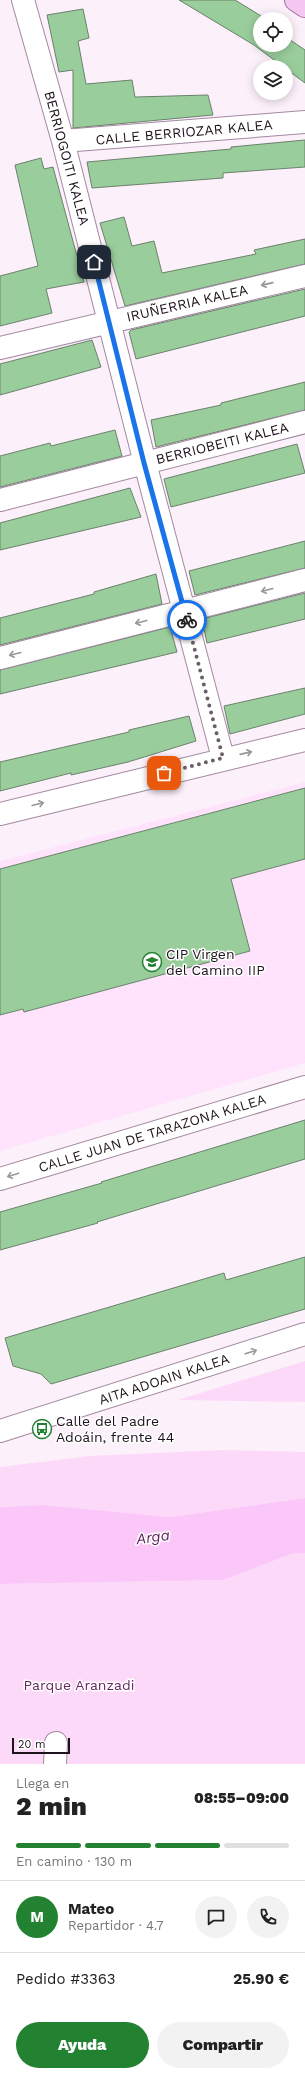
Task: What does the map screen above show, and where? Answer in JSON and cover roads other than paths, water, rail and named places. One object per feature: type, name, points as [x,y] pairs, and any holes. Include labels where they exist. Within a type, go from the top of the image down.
[{"type":"main road","points":[[296,0],[305,6]]},
{"type":"street","name":"BERRIOGOITI KALEA","points":[[23,0],[63,142],[110,322],[144,463],[223,758]]},
{"type":"street","name":"CALLE BERRIOZAR KALEA","points":[[63,142],[305,122]]},
{"type":"street","name":"IRUÑERRIA KALEA","points":[[0,348],[305,276]]},
{"type":"street","name":"BERRIOBEITI KALEA","points":[[0,500],[305,422]]},
{"type":"street","points":[[0,658],[305,580]]},
{"type":"street","points":[[0,814],[223,758],[305,740]]},
{"type":"street","name":"CALLE JUAN DE TARAZONA KALEA","points":[[0,1179],[305,1087]]},
{"type":"street","name":"AITA ADOAIN KALEA","points":[[1,1425],[305,1334]]},
{"type":"water","name":"Arga","points":[[305,1498],[305,1553],[291,1554],[223,1580],[0,1584],[0,1507],[43,1505],[170,1517]]},
{"type":"place","name":"CIP Virgen del Camino IIP","points":[[152,962]]},
{"type":"place","name":"Calle del Padre Adoáin, frente 44","points":[[42,1429]]},
{"type":"park label","name":"Parque Aranzadi","points":[[79,1685]]}]
